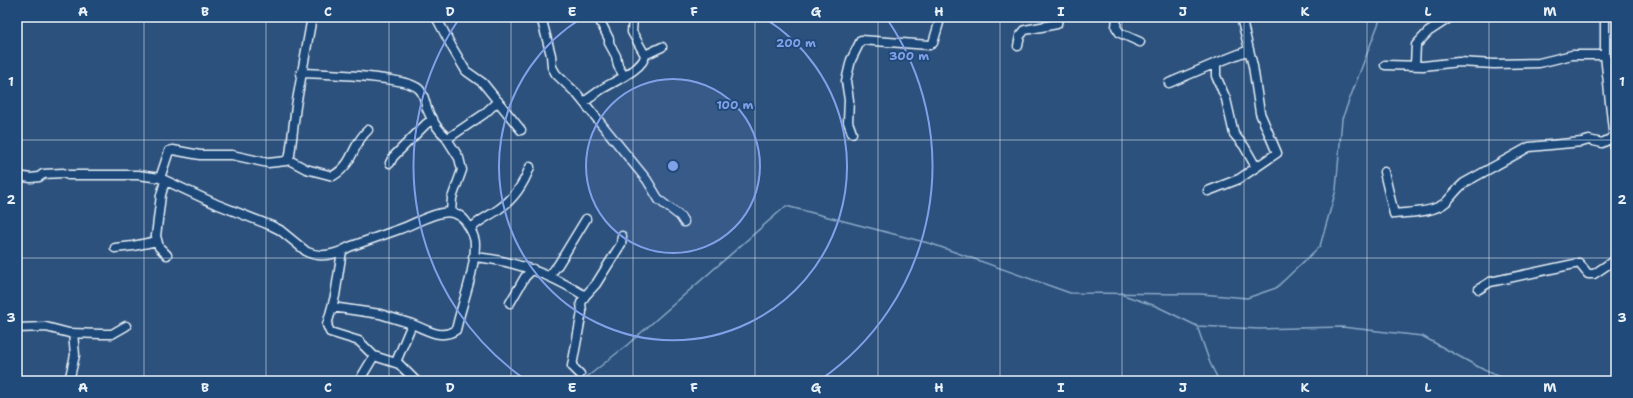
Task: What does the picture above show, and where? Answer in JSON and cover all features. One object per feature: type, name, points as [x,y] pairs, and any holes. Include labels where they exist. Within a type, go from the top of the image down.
[{"type":"street","points":[[167,254],[159,247],[156,232],[159,222],[162,180],[169,151],[173,150],[200,155],[232,155],[268,163],[286,161],[290,155],[301,73],[312,17]]},
{"type":"street","points":[[436,17],[466,71],[483,83],[521,130]]},
{"type":"street","points":[[541,17],[551,55],[552,67],[556,74],[584,102],[647,180],[659,200],[680,216],[684,222]]},
{"type":"street","points":[[598,17],[616,56],[618,66],[624,76]]},
{"type":"street","points":[[633,17],[632,32],[645,55]]},
{"type":"street","points":[[852,133],[848,122],[849,100],[846,81],[851,60],[861,40],[929,45],[933,43],[939,24],[939,17]]},
{"type":"street","points":[[1018,46],[1020,36],[1025,30],[1057,24],[1058,17]]},
{"type":"street","points":[[1117,17],[1116,27],[1120,33],[1140,42]]},
{"type":"street","points":[[1208,191],[1239,179],[1277,153],[1260,113],[1249,50],[1241,17]]},
{"type":"street","points":[[1415,66],[1416,45],[1428,32],[1451,17]]},
{"type":"street","points":[[1605,17],[1606,58],[1616,158]]},
{"type":"street","points":[[584,102],[594,97],[600,90],[642,64],[645,55],[662,47]]},
{"type":"street","points":[[1169,83],[1216,62],[1249,50]]},
{"type":"street","points":[[1385,65],[1415,66],[1459,62],[1494,64],[1539,62],[1572,55],[1616,59]]},
{"type":"street","points":[[1216,62],[1216,76],[1226,99],[1234,134],[1244,146],[1256,168]]},
{"type":"street","points":[[301,73],[388,79],[415,86],[421,90],[427,111],[441,133],[448,138],[451,148],[459,158],[462,170],[452,198],[451,212]]},
{"type":"street","points":[[448,138],[484,114],[498,101]]},
{"type":"street","points":[[390,163],[393,157],[433,119]]},
{"type":"street","points":[[287,159],[306,169],[333,176],[349,163],[358,142],[368,130]]},
{"type":"street","points":[[1384,172],[1394,214],[1426,211],[1446,202],[1454,191],[1464,183],[1529,147],[1589,140],[1602,143],[1615,136]]},
{"type":"street","points":[[471,229],[480,220],[500,209],[516,193],[526,177],[530,167]]},
{"type":"street","points":[[17,176],[31,178],[39,177],[43,174],[63,173],[68,175],[138,175],[162,180],[216,204],[272,226],[280,230],[311,254],[328,255],[342,251],[348,247],[403,228],[429,216],[456,212],[465,218],[476,243],[471,271],[456,330],[451,333],[439,335],[412,324],[380,314],[332,307]]},
{"type":"street","points":[[549,276],[558,265],[586,219]]},
{"type":"street","points":[[580,374],[572,366],[582,312],[581,303],[596,284],[621,244],[622,236]]},
{"type":"street","points":[[115,248],[157,241]]},
{"type":"street","points":[[342,251],[341,263],[327,325],[330,332],[359,341],[374,356],[396,362],[416,381]]},
{"type":"street","points":[[473,257],[507,261],[533,269],[585,296]]},
{"type":"street","points":[[1479,290],[1490,282],[1579,263],[1588,274],[1594,274],[1616,258]]},
{"type":"street","points":[[510,303],[525,277],[533,269]]},
{"type":"street","points":[[396,362],[412,324]]},
{"type":"street","points":[[17,328],[46,327],[73,333],[112,334],[126,326]]},
{"type":"street","points":[[69,381],[75,355],[73,333]]},
{"type":"street","points":[[359,381],[374,356]]},
{"type":"waterway","points":[[582,381],[627,345],[786,206],[932,244],[1070,293],[1201,294],[1247,298],[1276,288],[1320,246],[1336,190],[1342,119],[1381,17]]},
{"type":"waterway","points":[[1123,295],[1156,306],[1197,326],[1259,329],[1342,327],[1422,336],[1484,370],[1511,381]]},
{"type":"waterway","points":[[1197,326],[1210,363],[1219,381]]}]
